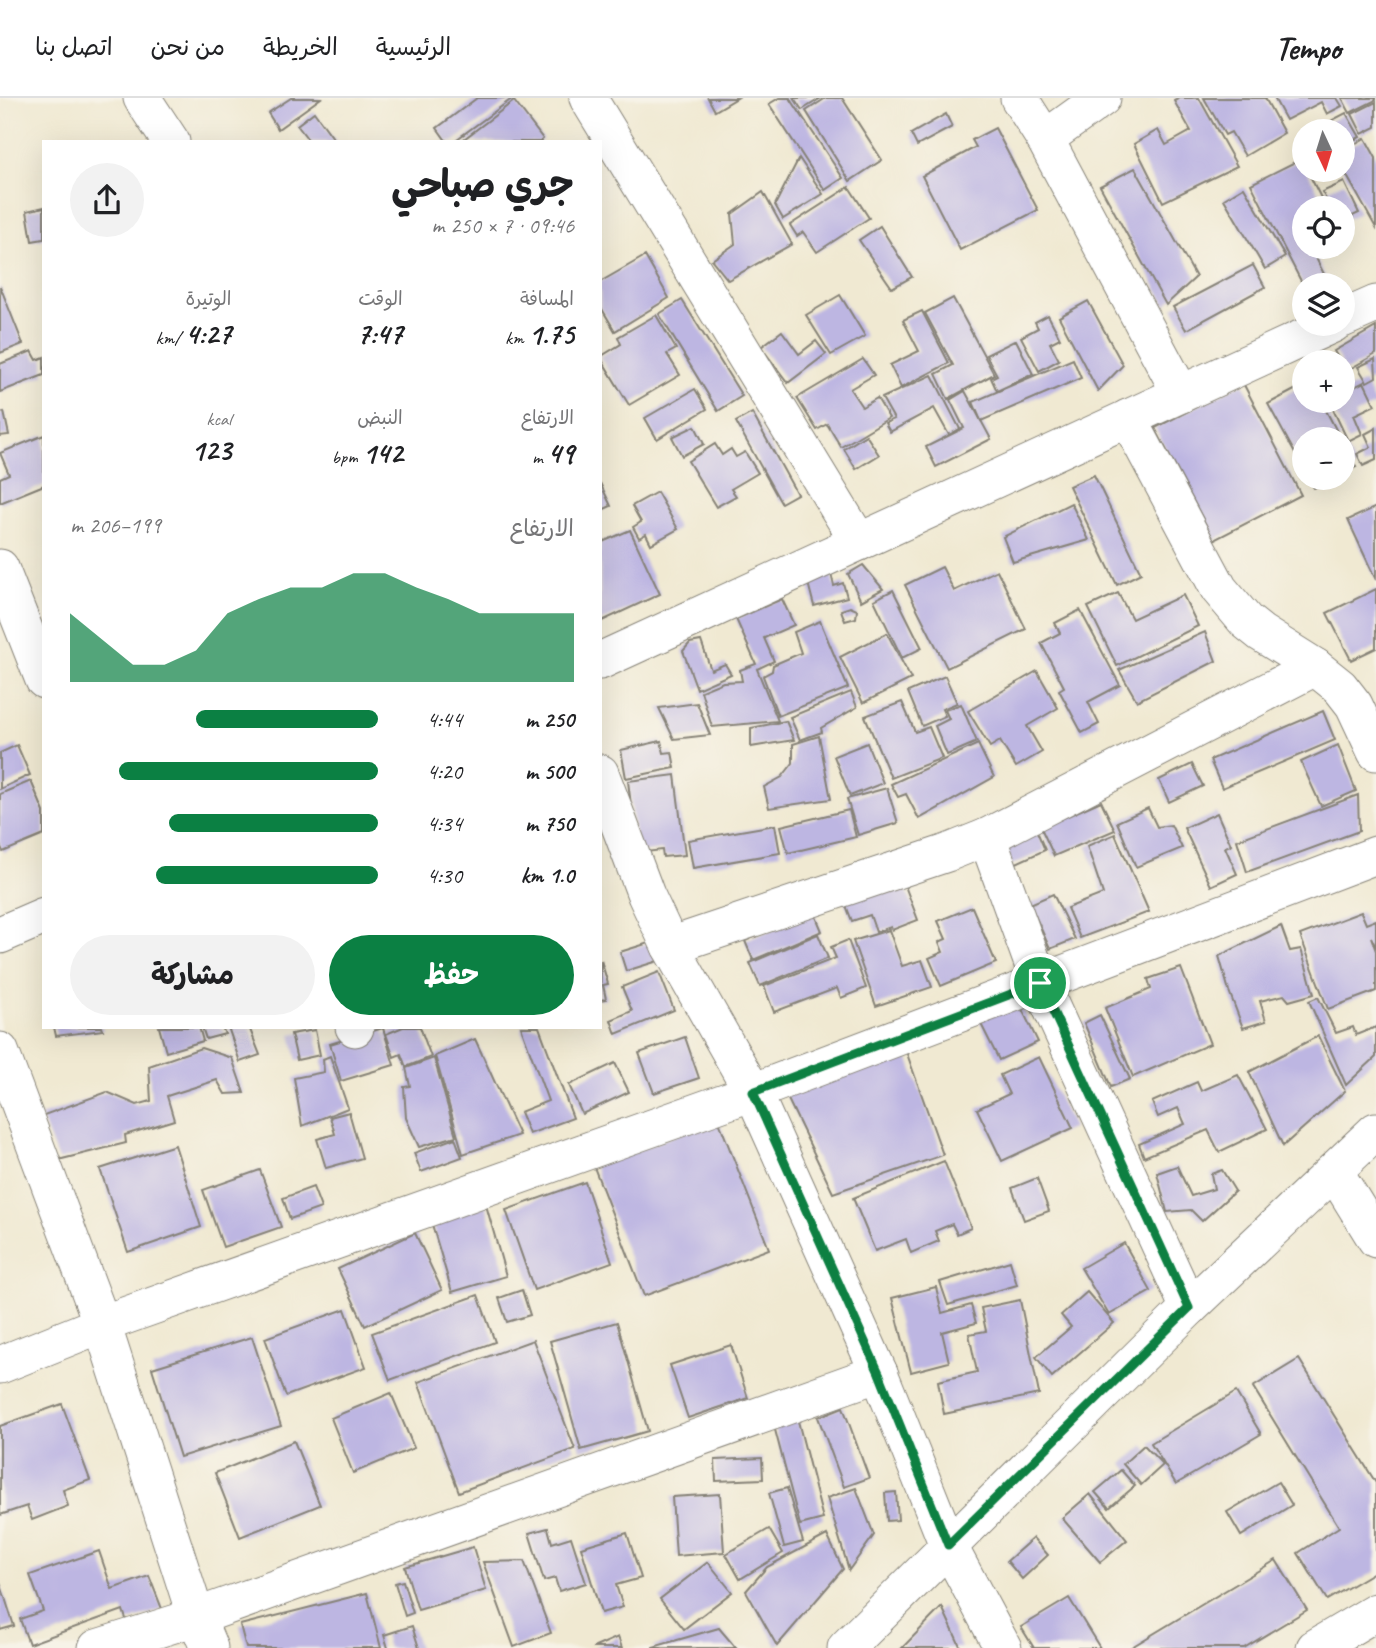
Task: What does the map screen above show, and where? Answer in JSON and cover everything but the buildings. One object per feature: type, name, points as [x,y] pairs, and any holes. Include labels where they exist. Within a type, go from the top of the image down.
[{"type":"street","points":[[142,98],[170,140]]},
{"type":"street","points":[[588,98],[859,542]]},
{"type":"street","points":[[1019,98],[1045,139],[1181,394]]},
{"type":"street","points":[[1045,139],[1102,98]]},
{"type":"street","points":[[1355,313],[1376,304]]},
{"type":"street","points":[[602,660],[1307,336]]},
{"type":"street","points":[[1128,418],[1220,589],[1261,633],[1315,667],[1340,687],[1354,705],[1376,752]]},
{"type":"street","points":[[0,568],[42,675]]},
{"type":"street","points":[[670,946],[934,858],[988,837],[1315,667]]},
{"type":"street","points":[[602,778],[646,895],[670,946],[753,1092],[879,1373],[948,1545],[1003,1648]]},
{"type":"street","points":[[988,837],[1040,983],[1189,1308]]},
{"type":"street","points":[[0,1365],[102,1324],[753,1092],[1376,855]]},
{"type":"street","points":[[0,935],[42,917]]},
{"type":"street","points":[[0,1051],[102,1324],[203,1632]]},
{"type":"street","points":[[846,1648],[1189,1308],[1376,1130]]},
{"type":"street","points":[[1334,1171],[1376,1239]]},
{"type":"street","points":[[97,1648],[203,1632],[879,1373]]},
{"type":"street","points":[[1315,1648],[1376,1612]]},
{"type":"route","points":[[1040,983],[1189,1308],[948,1545],[879,1373],[753,1092],[1040,983]]}]
